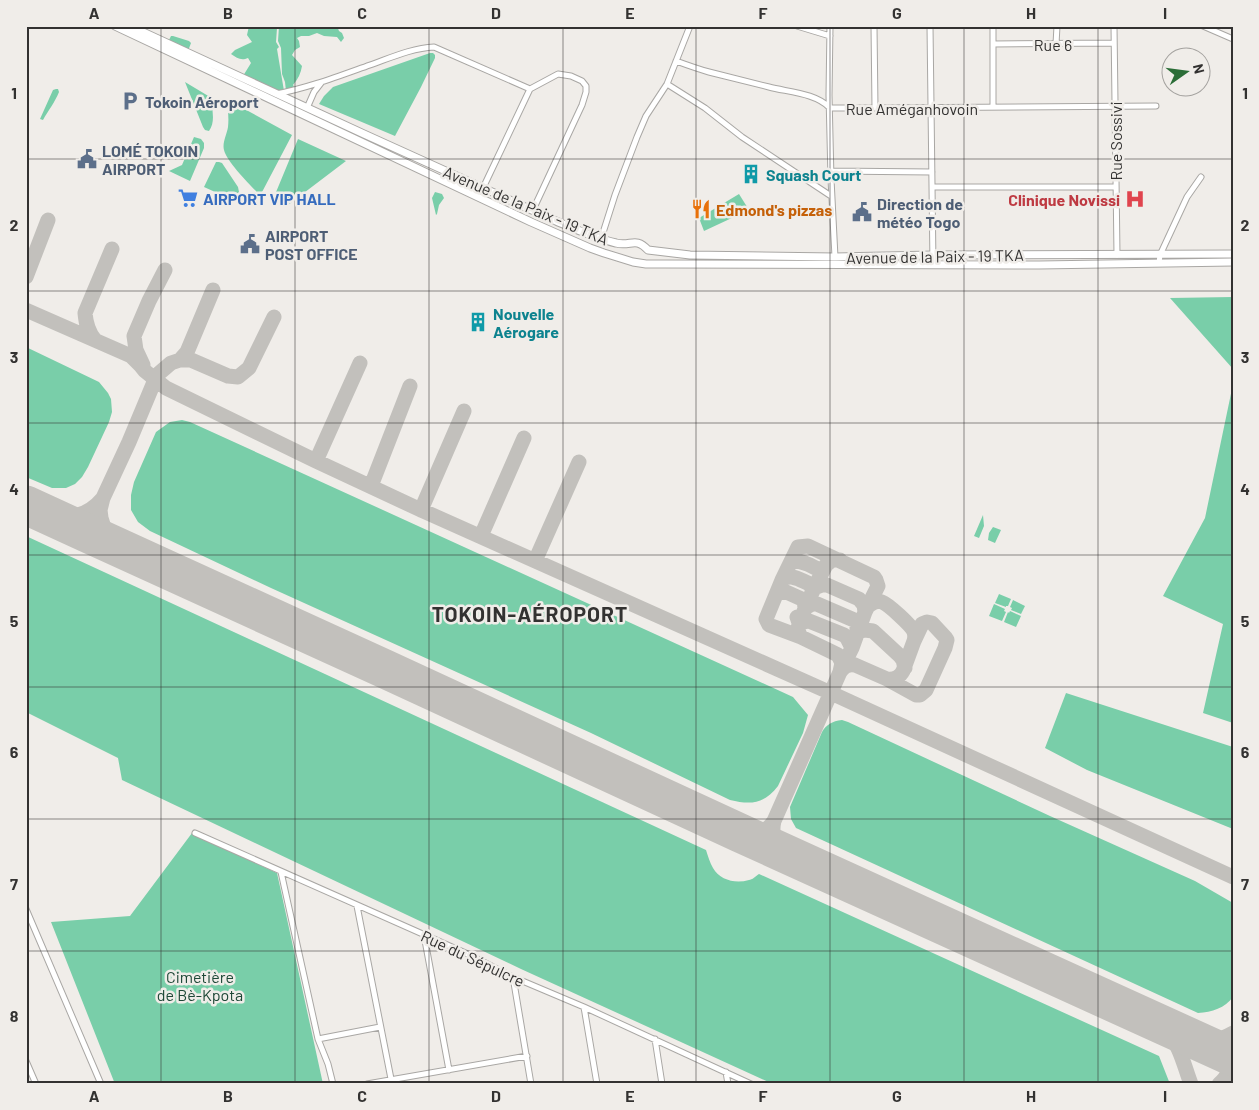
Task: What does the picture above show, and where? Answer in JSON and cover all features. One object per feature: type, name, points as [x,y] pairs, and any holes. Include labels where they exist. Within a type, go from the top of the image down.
[{"type":"main road","name":"Avenue de la Paix - 19 TKA","points":[[115,26],[532,222],[604,253],[633,262],[646,264],[933,265],[1233,262]]},
{"type":"main road","name":"Avenue de la Paix - 19 TKA","points":[[130,26],[483,188],[601,239],[618,244],[635,242],[648,250],[690,255],[835,257],[1233,254]]},
{"type":"main road","points":[[1078,255],[1078,265]]},
{"type":"street","points":[[601,239],[637,137],[646,116],[668,84],[690,26]]},
{"type":"street","points":[[797,26],[830,36]]},
{"type":"street","points":[[830,26],[831,196],[835,257]]},
{"type":"street","points":[[874,26],[875,108]]},
{"type":"street","points":[[930,26],[933,265]]},
{"type":"street","points":[[993,26],[993,108]]},
{"type":"street","points":[[1056,44],[1057,26]]},
{"type":"street","name":"Rue Sossivi","points":[[1114,26],[1117,255]]},
{"type":"street","points":[[1215,32],[1222,26]]},
{"type":"street","points":[[1204,27],[1233,39]]},
{"type":"street","name":"Rue 6","points":[[993,44],[1114,43]]},
{"type":"street","points":[[276,94],[321,83],[393,56],[421,48],[434,47],[530,89]]},
{"type":"street","name":"Rue Améganhovoin","points":[[676,61],[706,71],[800,93],[819,100],[830,108],[1156,106]]},
{"type":"street","points":[[483,188],[530,89],[554,75],[571,76],[582,81],[586,86],[586,92],[582,105],[533,210]]},
{"type":"street","points":[[306,108],[321,83]]},
{"type":"street","points":[[668,84],[705,108],[742,137],[831,196]]},
{"type":"street","points":[[831,171],[932,172]]},
{"type":"street","points":[[1159,263],[1160,255],[1187,198],[1201,177]]},
{"type":"street","points":[[932,187],[1115,187]]},
{"type":"street","name":"Rue du Sépulcre","points":[[195,833],[470,955],[513,977],[584,1007],[751,1084]]},
{"type":"street","points":[[281,872],[318,1039],[328,1064],[333,1084]]},
{"type":"street","points":[[357,906],[392,1082]]},
{"type":"street","points":[[26,909],[101,1084]]},
{"type":"street","points":[[424,935],[449,1070]]},
{"type":"street","points":[[513,977],[532,1084]]},
{"type":"street","points":[[584,1007],[597,1084]]},
{"type":"street","points":[[318,1039],[380,1027]]},
{"type":"street","points":[[655,1039],[662,1084]]},
{"type":"street","points":[[367,1084],[392,1082],[527,1056]]},
{"type":"street","points":[[26,1061],[36,1084]]},
{"type":"street","points":[[726,1072],[728,1084]]},
{"type":"green space","points":[[249,26],[275,26],[277,28],[276,42],[279,47],[277,49],[284,91],[277,93],[243,76],[251,63],[248,58],[241,59],[231,54],[252,42],[247,35]]},
{"type":"green space","points":[[279,26],[337,26],[344,38],[341,42],[337,37],[324,36],[317,33],[297,38],[300,47],[292,55],[302,66],[302,69],[293,85],[295,88],[286,91],[282,74],[281,48],[278,41]]},
{"type":"green space","points":[[171,36],[189,41],[191,43],[188,51],[169,40]]},
{"type":"green space","points":[[430,53],[435,55],[435,58],[395,136],[319,104],[333,87]]},
{"type":"green space","points":[[185,82],[210,97],[213,119],[209,131],[203,127]]},
{"type":"green space","points":[[56,89],[59,92],[56,99],[43,120],[40,119],[53,90]]},
{"type":"green space","points":[[226,99],[292,135],[261,194],[239,173],[229,161],[224,150],[228,124]]},
{"type":"green space","points":[[194,137],[201,139],[204,143],[204,148],[190,181],[169,171],[182,165]]},
{"type":"green space","points":[[298,139],[346,161],[288,205],[284,205],[274,197]]},
{"type":"green space","points":[[216,162],[222,163],[238,187],[239,192],[235,201],[204,187]]},
{"type":"green space","points":[[435,192],[442,194],[444,198],[439,205],[436,215],[432,198]]},
{"type":"green space","points":[[739,194],[749,210],[704,231],[699,218]]},
{"type":"green space","points":[[1233,297],[1233,369],[1170,298]]},
{"type":"green space","points":[[26,347],[99,382],[111,399],[112,412],[109,422],[88,467],[75,484],[66,488],[52,488],[26,477]]},
{"type":"green space","points":[[1233,384],[1233,723],[1203,713],[1223,624],[1163,596],[1205,518]]},
{"type":"green space","points":[[182,420],[793,697],[808,715],[803,733],[778,786],[768,796],[757,802],[730,800],[591,733],[150,531],[138,522],[131,510],[131,495],[134,482],[156,432],[170,422]]},
{"type":"green space","points":[[983,515],[984,526],[979,538],[974,536]]},
{"type":"green space","points":[[993,527],[1001,530],[995,543],[988,540],[989,533]]},
{"type":"green space","points":[[26,536],[706,850],[713,868],[720,876],[728,880],[744,881],[759,874],[1159,1056],[1170,1084],[773,1084],[521,969],[122,780],[118,758],[26,712]]},
{"type":"green space","points":[[999,594],[1011,599],[1008,606],[995,603]]},
{"type":"green space","points":[[1013,600],[1025,606],[1021,614],[1011,610],[1012,608],[1010,607]]},
{"type":"green space","points":[[994,604],[1005,609],[1004,611],[1006,612],[1002,621],[989,616]]},
{"type":"green space","points":[[1010,611],[1021,616],[1016,627],[1004,622]]},
{"type":"green space","points":[[1066,693],[1233,747],[1233,829],[1087,770],[1045,748]]},
{"type":"green space","points":[[842,720],[1195,881],[1233,903],[1233,997],[1218,1009],[1198,1013],[796,828],[791,819],[790,807],[822,732],[825,727],[835,721]]},
{"type":"green space","name":"Cimetière de Bè-Kpota","points":[[192,833],[277,873],[323,1084],[115,1084],[51,922],[130,916]]},
{"type":"taxiway","points":[[26,277],[48,220]]},
{"type":"taxiway","points":[[95,340],[88,328],[85,313],[112,249]]},
{"type":"taxiway","points":[[143,365],[136,350],[134,336],[165,270]]},
{"type":"taxiway","points":[[180,360],[187,352],[213,290]]},
{"type":"taxiway","points":[[26,310],[131,356],[145,371],[166,388],[316,461],[1233,877]]},
{"type":"taxiway","points":[[124,550],[106,534],[100,510],[103,498],[157,375],[171,363],[180,360],[191,360],[228,376],[238,377],[249,368],[274,317]]},
{"type":"taxiway","points":[[316,461],[360,363]]},
{"type":"taxiway","points":[[371,486],[410,386]]},
{"type":"taxiway","points":[[421,510],[464,411]]},
{"type":"taxiway","points":[[481,536],[524,438]]},
{"type":"taxiway","points":[[535,561],[579,462]]},
{"type":"taxiway","points":[[47,514],[78,515],[91,509],[103,498]]},
{"type":"taxiway","points":[[774,821],[840,672],[852,648],[865,612],[878,586],[874,577],[808,546],[798,547],[766,619],[769,625],[801,637],[838,655],[842,663],[840,672],[846,666],[855,665],[887,679],[916,695],[920,695],[926,690],[945,648],[947,640],[945,637],[932,623],[922,624],[902,673],[894,678],[887,679]]},
{"type":"taxiway","points":[[801,637],[798,631],[799,623],[814,588],[826,565],[832,560],[840,560]]},
{"type":"taxiway","points":[[791,562],[798,561],[808,564],[818,569],[821,575]]},
{"type":"taxiway","points":[[782,580],[789,577],[796,578],[810,584],[813,591]]},
{"type":"taxiway","points":[[814,588],[827,585],[859,599],[864,605],[865,612]]},
{"type":"taxiway","points":[[777,594],[784,591],[804,600],[805,608]]},
{"type":"taxiway","points":[[867,607],[872,603],[880,601],[885,604],[912,629],[915,634],[914,641]]},
{"type":"taxiway","points":[[805,608],[812,604],[817,604],[854,620],[857,623],[857,632],[873,631],[900,656],[905,668]]},
{"type":"taxiway","points":[[797,617],[799,623],[809,621],[844,635],[852,648]]},
{"type":"taxiway","points":[[740,833],[759,833],[767,829],[774,821],[774,838],[782,852]]},
{"type":"taxiway","points":[[1147,1017],[1164,1029],[1175,1042],[1191,1084]]},
{"type":"taxiway","points":[[1196,1040],[1215,1040],[1233,1033]]},
{"type":"taxiway","points":[[1219,1084],[1225,1078],[1228,1071],[1229,1055]]},
{"type":"runway","points":[[26,505],[1233,1057]]},
{"type":"place","name":"Tokoin Aéroport","points":[[130,101]]},
{"type":"place","name":"LOMÉ TOKOIN AIRPORT","points":[[87,159]]},
{"type":"place","name":"Squash Court","points":[[751,174]]},
{"type":"place","name":"AIRPORT VIP HALL","points":[[188,198]]},
{"type":"place","name":"Clinique Novissi","points":[[1135,199]]},
{"type":"place","name":"Edmond's pizzas","points":[[701,209]]},
{"type":"place","name":"Direction de météo Togo","points":[[862,212]]},
{"type":"place","name":"AIRPORT POST OFFICE","points":[[250,244]]},
{"type":"place","name":"Nouvelle Aérogare","points":[[478,322]]},
{"type":"district","name":"TOKOIN-AÉROPORT","points":[[530,613]]}]
